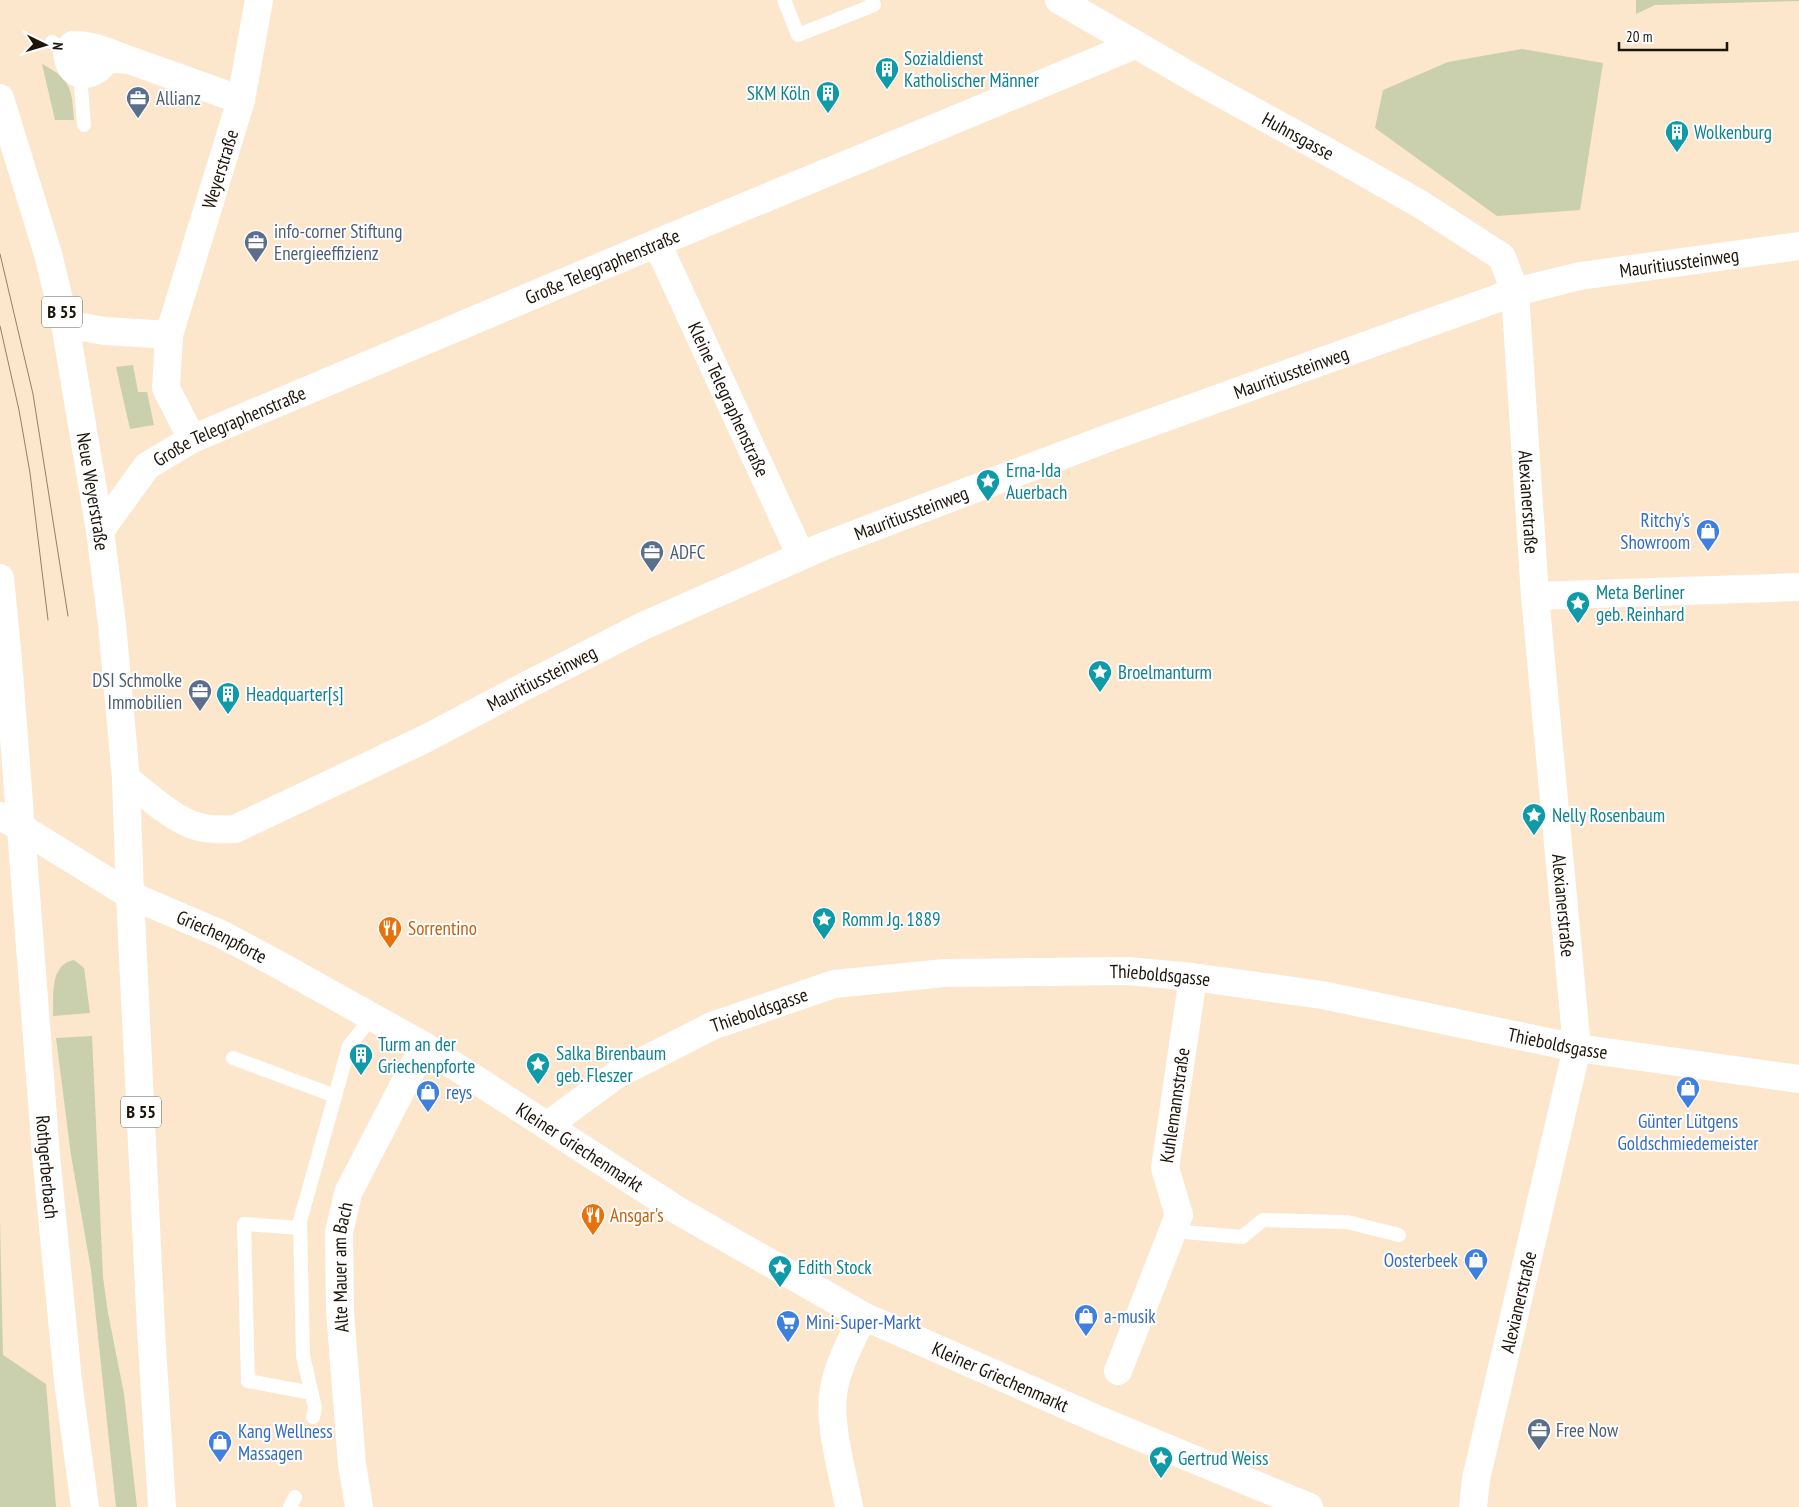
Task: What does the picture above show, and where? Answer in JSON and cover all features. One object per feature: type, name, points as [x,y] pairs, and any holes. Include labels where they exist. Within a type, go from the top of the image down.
[{"type":"street","name":"Weyerstraße","points":[[192,438],[166,388],[169,335],[241,100],[259,0]]},
{"type":"street","name":"Huhnsgasse","points":[[1060,0],[1135,45],[1420,204],[1502,257],[1515,292]]},
{"type":"street","points":[[128,60],[113,58],[105,61],[99,68],[90,73],[80,74],[73,70],[60,47],[81,44],[128,60],[241,100]]},
{"type":"street","name":"Große Telegraphenstraße","points":[[100,530],[147,466],[192,438],[1135,45]]},
{"type":"street","name":"Neue Weyerstraße","points":[[0,98],[48,254],[65,324],[100,530],[112,624],[126,779],[130,894]]},
{"type":"street","name":"Kleine Telegraphenstraße","points":[[657,243],[801,556]]},
{"type":"street","name":"Mauritiussteinweg","points":[[126,779],[176,816],[190,824],[214,830],[235,829],[426,739],[643,626],[801,556],[1102,440],[1515,292],[1580,276],[1799,246]]},
{"type":"street","name":"Alexianerstraße","points":[[1472,1507],[1476,1480],[1577,1048],[1535,596],[1515,292]]},
{"type":"street","points":[[65,324],[105,331],[169,335]]},
{"type":"street","points":[[0,578],[8,660],[10,821]]},
{"type":"street","points":[[1535,596],[1799,588]]},
{"type":"street","name":"Griechenpforte","points":[[10,821],[130,894],[221,934],[424,1046]]},
{"type":"street","name":"Rothgerberbach","points":[[10,821],[68,1381],[85,1507]]},
{"type":"street","name":"B 55","points":[[130,894],[151,1330],[162,1507]]},
{"type":"street","name":"Thieboldsgasse","points":[[548,1125],[616,1075],[712,1026],[834,984],[945,973],[1128,971],[1193,977],[1322,996],[1577,1048],[1799,1079]]},
{"type":"street","name":"Kuhlemannstraße","points":[[1118,1371],[1179,1215],[1166,1168],[1193,977]]},
{"type":"street","name":"Kleiner Griechenmarkt","points":[[424,1046],[676,1210],[863,1316],[1099,1420],[1309,1507]]},
{"type":"street","name":"Alte Mauer am Bach","points":[[359,1507],[352,1464],[340,1311],[339,1233],[348,1193],[424,1046]]},
{"type":"street","points":[[849,1507],[832,1416],[834,1388],[843,1360],[863,1316]]},
{"type":"lane","points":[[784,0],[798,34],[874,5],[872,0]]},
{"type":"lane","points":[[80,74],[84,125]]},
{"type":"lane","points":[[313,1417],[315,1408],[303,1356],[300,1221],[349,1046],[372,1016]]},
{"type":"lane","points":[[233,1058],[335,1096]]},
{"type":"lane","points":[[1173,1231],[1242,1237],[1262,1220],[1347,1222],[1399,1235]]},
{"type":"lane","points":[[300,1228],[244,1224],[248,1382],[312,1393]]},
{"type":"green space","points":[[1636,0],[1799,1],[1655,5],[1636,14]]},
{"type":"green space","points":[[1522,49],[1603,63],[1580,210],[1497,216],[1375,128],[1383,90],[1448,62]]},
{"type":"green space","points":[[42,64],[52,69],[68,86],[71,93],[74,120],[55,120]]},
{"type":"green space","points":[[133,365],[138,392],[147,392],[154,425],[130,429],[116,367]]},
{"type":"green space","points":[[74,960],[84,968],[90,1013],[53,1016],[54,982],[60,968]]},
{"type":"green space","points":[[92,1036],[103,1277],[124,1394],[137,1507],[116,1507],[91,1270],[71,1155],[56,1038]]},
{"type":"green space","points":[[0,1220],[3,1355],[46,1384],[56,1507],[0,1507]]},
{"type":"tram line","points":[[0,254],[33,394],[68,616]]},
{"type":"tram line","points":[[0,326],[19,410],[30,473],[48,620]]},
{"type":"place","name":"Sozialdienst Katholischer Männer","points":[[887,90]]},
{"type":"place","name":"SKM Köln","points":[[828,114]]},
{"type":"place","name":"Allianz","points":[[138,119]]},
{"type":"place","name":"Wolkenburg","points":[[1677,153]]},
{"type":"place","name":"info-corner Stiftung Energieeffizienz","points":[[256,263]]},
{"type":"place","name":"Erna-Ida Auerbach","points":[[988,502]]},
{"type":"place","name":"Ritchy's Showroom","points":[[1708,552]]},
{"type":"place","name":"ADFC","points":[[652,573]]},
{"type":"place","name":"Meta Berliner geb. Reinhard","points":[[1578,624]]},
{"type":"place","name":"Broelmanturm","points":[[1100,693]]},
{"type":"place","name":"DSI Schmolke Immobilien","points":[[200,712]]},
{"type":"place","name":"Headquarter[s]","points":[[228,715]]},
{"type":"place","name":"Nelly Rosenbaum","points":[[1534,836]]},
{"type":"place","name":"Romm Jg. 1889","points":[[824,940]]},
{"type":"place","name":"Sorrentino","points":[[390,949]]},
{"type":"place","name":"Turm an der Griechenpforte","points":[[361,1076]]},
{"type":"place","name":"Salka Birenbaum geb. Fleszer","points":[[538,1085]]},
{"type":"place","name":"Günter Lütgens Goldschmiedemeister","points":[[1688,1109]]},
{"type":"place","name":"reys","points":[[428,1113]]},
{"type":"place","name":"Ansgar's","points":[[593,1236]]},
{"type":"place","name":"Oosterbeek","points":[[1476,1281]]},
{"type":"place","name":"Edith Stock","points":[[780,1288]]},
{"type":"place","name":"a-musik","points":[[1086,1337]]},
{"type":"place","name":"Mini-Super-Markt","points":[[788,1343]]},
{"type":"place","name":"Free Now","points":[[1539,1451]]},
{"type":"place","name":"Kang Wellness Massagen","points":[[220,1463]]},
{"type":"place","name":"Gertrud Weiss","points":[[1161,1479]]}]
